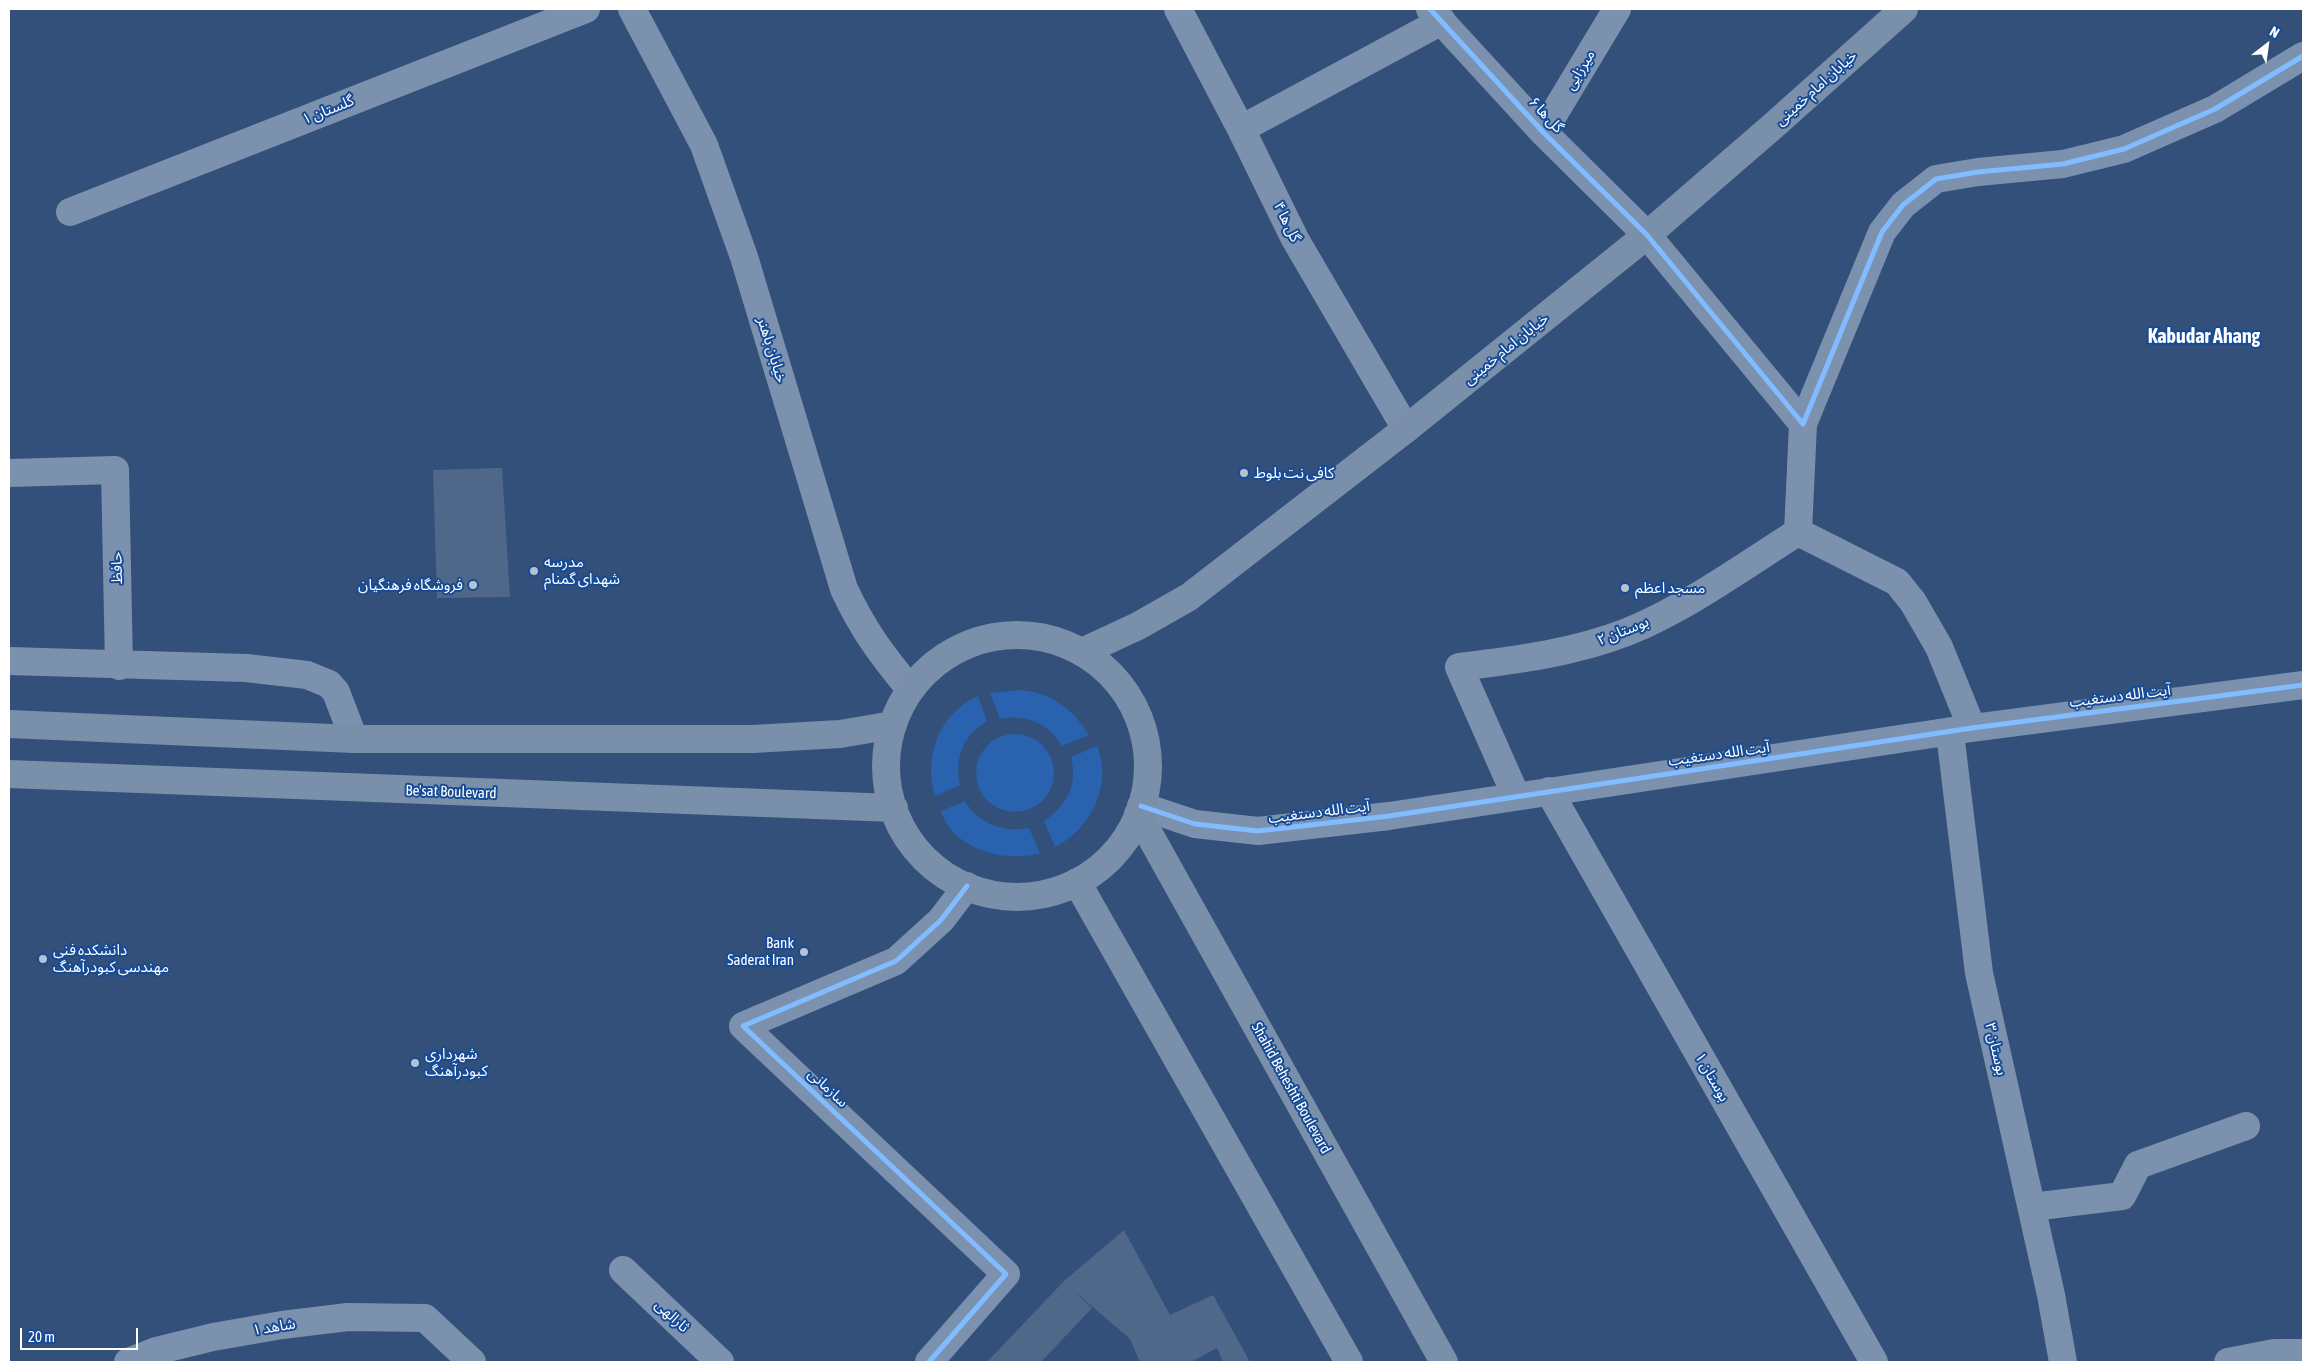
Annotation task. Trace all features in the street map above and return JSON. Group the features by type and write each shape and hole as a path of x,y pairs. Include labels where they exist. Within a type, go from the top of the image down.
{"main road":[{"name":"خیابان امام خمینی","path":"1082,652 1138,626 1189,597 1406,429 1647,235 1904,9"},
{"path":"1005,635 1044,638 1082,652 1111,675 1133,705 1140,722 1147,750 1148,778 1140,810 1124,842 1103,865 1076,882 1052,892 1018,896 984,892 968,886 939,870 915,847 905,833 889,792 886,758 893,725 910,689 934,664 966,645 985,639 1005,635"},
{"path":"9,724 354,738 753,739 840,734 893,725"},
{"name":"Be'sat Boulevard","path":"9,774 894,808"},
{"name":"Shahid Beheshti Boulevard","path":"1140,810 1444,1362"},
{"path":"1076,882 1349,1362"}],"street":[{"name":"گلستان ۱","path":"70,212 586,9"},
{"name":"خیابان باهنر","path":"632,9 704,145 744,256 844,589 859,622 879,652 910,689"},
{"name":"گل ها ۴","path":"1178,9 1241,129 1294,239 1406,429"},
{"name":"میرزایی","path":"1543,132 1617,9"},
{"path":"1241,129 1436,15"},
{"name":"گل ها ۶","path":"1436,15 1543,132 1647,235 1803,424"},
{"path":"1798,532 1803,424 1882,232 1903,206 1936,179 1978,172 2062,164 2124,149 2215,109 2303,56"},
{"name":"حافظ","path":"9,473 115,470 120,666"},
{"name":"بوستان ۳","path":"1798,532 1897,582 1913,602 1939,647 1961,731 1979,973 2032,1207 2063,1362"},
{"name":"بوستان ۲","path":"1516,796 1459,667 1526,659 1579,648 1628,631 1688,601 1798,532"},
{"path":"9,661 120,666 246,668 275,670 315,678 329,684 336,692 354,738"},
{"name":"آیت الله دستغیب","path":"1140,810 1195,824 1258,832 1389,816 1961,731 2303,685"},
{"name":"بوستان ۱","path":"1549,791 1874,1362"},
{"name":"سازمانی","path":"929,1362 1006,1274 743,1026 896,961 941,920 968,886"},
{"path":"2032,1207 2122,1196 2138,1165 2246,1126"},
{"name":"ثارالهی","path":"623,1270 720,1362"},
{"name":"شاهد ۱","path":"128,1362 156,1351 203,1339 282,1325 348,1317 425,1318 472,1362"},
{"path":"2228,1362 2274,1353 2303,1353"}],"shaded area":[{"path":"1021,690 1042,695 1061,704 1076,717 1089,735 1062,746 1051,732 1036,722 1019,718 1000,719 990,693"},
{"path":"978,696 987,721 972,733 962,749 958,766 960,785 935,796 931,766 937,738 953,714 964,704"},
{"path":"1015,734 1030,737 1043,745 1051,758 1054,773 1051,788 1043,801 1030,809 1015,812 1000,809 987,801 979,788 976,773 979,758 987,745 1000,737"},
{"path":"1097,746 1102,775 1100,790 1095,804 1088,818 1079,829 1055,847 1044,821 1059,808 1069,794 1073,776 1071,757"},
{"path":"965,801 977,816 992,825 1010,829 1029,828 1040,853 1026,856 1011,856 996,854 968,844 947,824 941,811"}],"building":[{"path":"502,468 510,597 437,598 433,470"},
{"path":"1124,1230 1170,1315 1213,1295 1250,1362 1223,1362 1217,1348 1191,1362 1140,1362 1130,1339 1072,1289 1092,1308 1041,1362 987,1362 1064,1281"}],"cycle path":[{"path":"1430,9 1543,132 1647,235 1803,424 1882,232 1903,205 1936,179 1978,172 2063,164 2124,149 2215,109 2303,56"},
{"path":"1141,806 1195,824 1258,831 1389,816 1972,728 2303,685"},
{"path":"929,1362 1006,1274 743,1026 896,961 941,920 967,886"}],"place":[{"name":"کافی نت بلوط","path":"1244,473"},
{"name":"مدرسه شهدای گمنام","path":"534,571"},
{"name":"فروشگاه فرهنگیان","path":"473,585"},
{"name":"مسجد اعظم","path":"1625,588"},
{"name":"Bank Saderat Iran","path":"804,952"},
{"name":"دانشکده فنی مهندسی کبودرآهنگ","path":"43,959"},
{"name":"شهرداری کبودرآهنگ","path":"415,1063"}],"district":[{"name":"Kabudar Ahang","path":"2204,337"}]}
